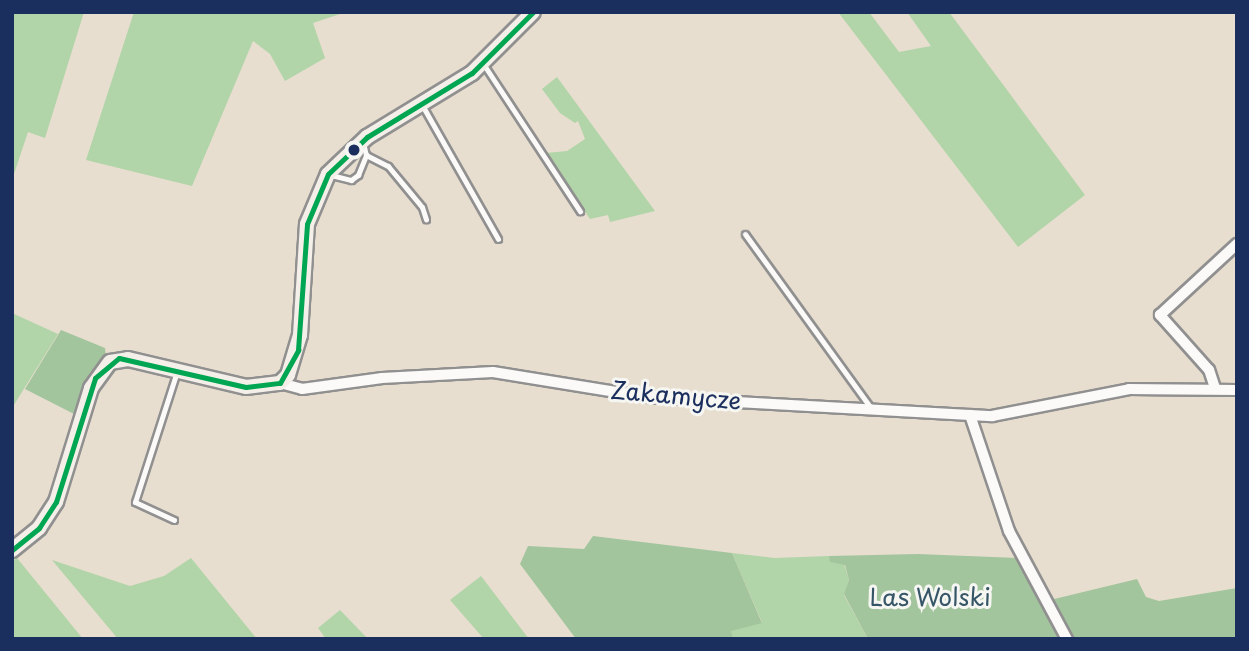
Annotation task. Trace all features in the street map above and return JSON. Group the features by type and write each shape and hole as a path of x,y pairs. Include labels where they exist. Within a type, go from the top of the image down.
{"street":[{"path":"280,383 298,349 307,225 328,174 483,64 533,12"},
{"path":"1215,388 1209,370 1160,314 1237,244"},
{"name":"Zakamycze","path":"12,550 39,528 56,502 95,378 119,358 246,387 280,383 302,389 382,378 493,372 647,397 971,415 1033,410 1129,389 1237,390"},
{"path":"971,415 1014,542 1067,639"}],"lane":[{"path":"483,64 580,211"},
{"path":"422,105 498,239"},
{"path":"328,174 351,180 361,171 364,148"},
{"path":"364,148 387,166 422,207 426,219"},
{"path":"745,234 873,410"},
{"path":"174,520 135,502 176,373"}],"green space":[{"path":"12,12 84,12 45,138 28,132 12,180"},
{"path":"134,12 346,12 313,23 325,58 285,81 270,54 253,41 192,186 86,160"},
{"path":"838,12 869,12 899,52 931,46 907,12 949,12 1085,195 1018,247"},
{"path":"557,77 655,211 610,222 608,215 590,219 546,153 567,151 585,139 578,121 575,123 560,113 542,89"},
{"path":"12,313 58,334 12,408"},
{"path":"61,330 105,348 106,357 84,382 74,414 25,389"},
{"path":"593,536 732,553 762,623 731,631 733,639 576,639 520,564 528,546 584,549"},
{"path":"732,553 775,558 829,556 831,562 844,564 849,580 844,595 868,639 733,639 730,631 762,622"},
{"name":"Las Wolski","path":"918,554 1019,558 1050,600 1137,579 1146,597 1159,601 1237,588 1237,639 868,639 844,594 849,580 845,565 830,562 829,556"},
{"path":"17,558 83,639 12,639 12,561"},
{"path":"191,558 257,639 118,639 52,560 130,586 164,576"},
{"path":"481,576 529,639 484,639 450,600"},
{"path":"340,610 368,639 326,639 318,628"}],"transit line":[{"path":"280,383 298,350 307,224 328,174 367,137 472,73 533,12"},
{"path":"119,358 246,387 280,383"},
{"path":"12,550 39,528 56,502 95,378 119,358"}]}
